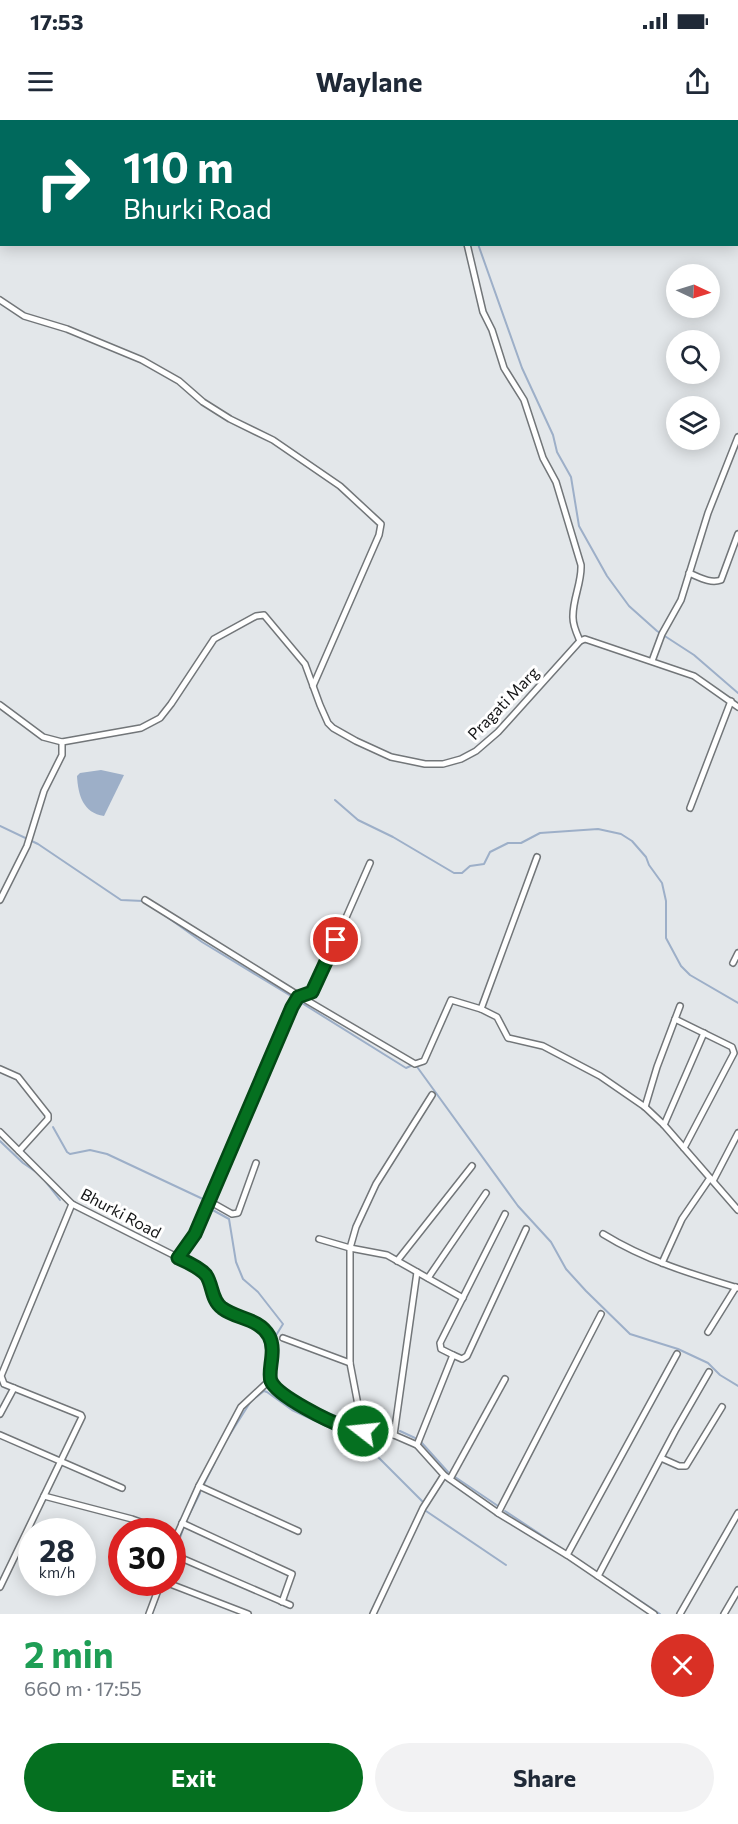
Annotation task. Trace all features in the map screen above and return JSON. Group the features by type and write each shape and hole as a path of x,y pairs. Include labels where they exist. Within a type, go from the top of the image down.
{"street":[{"path":"467,246 483,312 492,330 504,368 524,400 543,458 556,482 581,565 582,578 573,618 580,641 587,639 694,676 738,707"},
{"path":"0,300 24,316 68,329 142,360 179,381 203,402 230,419 273,440 340,486 381,524 379,535 313,686"},
{"path":"652,661 662,634 681,600 708,513 738,437"},
{"path":"689,573 709,581 721,580 738,534"},
{"name":"Pragati Marg","path":"62,742 131,731 152,723 171,704 214,639 256,616 264,615 305,664 328,723 333,728 392,757 413,763 443,764 461,759 476,751 498,732 580,641"},
{"path":"690,808 731,701"},
{"path":"0,705 44,737 62,742 62,755 44,791 27,846 0,900"},
{"path":"481,1009 537,857"},
{"path":"178,1258 195,1234 292,1007 298,997 301,998 312,992 370,864"},
{"path":"145,900 301,998 415,1064 424,1061 451,1000 481,1009 497,1017 508,1038 543,1046 600,1076 645,1107 738,1210"},
{"path":"733,963 738,953"},
{"path":"645,1107 680,1006"},
{"path":"675,1019 732,1047 734,1053 684,1148"},
{"path":"663,1125 704,1034"},
{"path":"0,1069 18,1077 48,1115 48,1119 20,1150"},
{"path":"363,1431 350,1363 350,1248 356,1227 376,1185 432,1095"},
{"name":"Bhurki Road","path":"0,1132 72,1204 191,1264 206,1276 214,1299 221,1308 264,1329 272,1346 273,1363 270,1380"},
{"path":"662,1263 682,1219 712,1179 738,1133"},
{"path":"209,1201 232,1214 238,1213 256,1163"},
{"path":"398,1261 472,1166"},
{"path":"428,1278 486,1193"},
{"path":"0,1587 81,1419 81,1415 3,1383 1,1376 72,1204"},
{"path":"505,1214 440,1346 441,1349 462,1359 467,1356 526,1230"},
{"path":"603,1234 662,1263 737,1287 708,1332"},
{"path":"319,1239 387,1255 463,1298"},
{"path":"394,1435 417,1272"},
{"path":"498,1513 601,1314"},
{"path":"283,1338 350,1363"},
{"path":"567,1555 676,1354"},
{"path":"417,1445 453,1355"},
{"path":"598,1576 709,1372"},
{"path":"374,1614 423,1508 447,1477 505,1379"},
{"path":"184,1518 241,1407 270,1380 284,1394 306,1409 347,1428 394,1435 417,1445 447,1477 498,1513 567,1555 654,1614"},
{"path":"0,1414 14,1388"},
{"path":"661,1458 679,1466 686,1466 722,1407"},
{"path":"0,1435 122,1488"},
{"path":"199,1486 298,1531"},
{"path":"44,1496 128,1518"},
{"path":"680,1614 738,1513"},
{"path":"186,1525 292,1574 282,1602"},
{"path":"186,1560 290,1605"},
{"path":"724,1614 738,1590"},
{"path":"186,1591 248,1614"},
{"path":"149,1614 157,1596"}],"water":[{"path":"101,770 124,775 104,816 86,807 80,796 77,776 80,773"}],"waterway":[{"path":"479,246 522,368 553,435 557,452 571,477 579,526 607,576 629,606 657,631 694,655 738,693"},
{"path":"335,800 358,820 393,837 454,873 462,873 470,866 484,864 490,852 508,843 521,843 540,833 598,829 621,834 632,841 646,857 662,883 666,901 666,938 681,966 690,975 738,1003"},
{"path":"0,826 38,844 121,900 143,901"},
{"path":"163,914 202,942 291,996"},
{"path":"297,1000 406,1068 415,1064 518,1206 551,1242 566,1269 630,1334 678,1349 708,1363 720,1375 738,1386"},
{"path":"53,1127 70,1154 90,1150 107,1154 205,1200"},
{"path":"0,1141 23,1163 39,1174"},
{"path":"45,1181 60,1200"},
{"path":"209,1208 229,1219 236,1262 243,1279 258,1292 283,1324 275,1337 275,1378 277,1384 290,1396"},
{"path":"227,1439 251,1401 264,1391 292,1410 365,1444 423,1502"},
{"path":"297,1400 350,1422 391,1427"},
{"path":"400,1431 415,1438"},
{"path":"421,1442 448,1472"},
{"path":"204,1484 215,1462"},
{"path":"455,1477 498,1506"},
{"path":"187,1519 200,1493"},
{"path":"426,1511 506,1565"},
{"path":"505,1511 564,1550"},
{"path":"587,1566 597,1572"},
{"path":"621,1588 660,1614"},
{"path":"152,1614 159,1596"}],"route":[{"path":"336,940 312,992 301,998 298,997 292,1007 195,1234 178,1258 191,1264 206,1276 214,1299 221,1308 264,1329 272,1346 273,1363 270,1380 273,1384 306,1409 347,1428 363,1431"}]}
